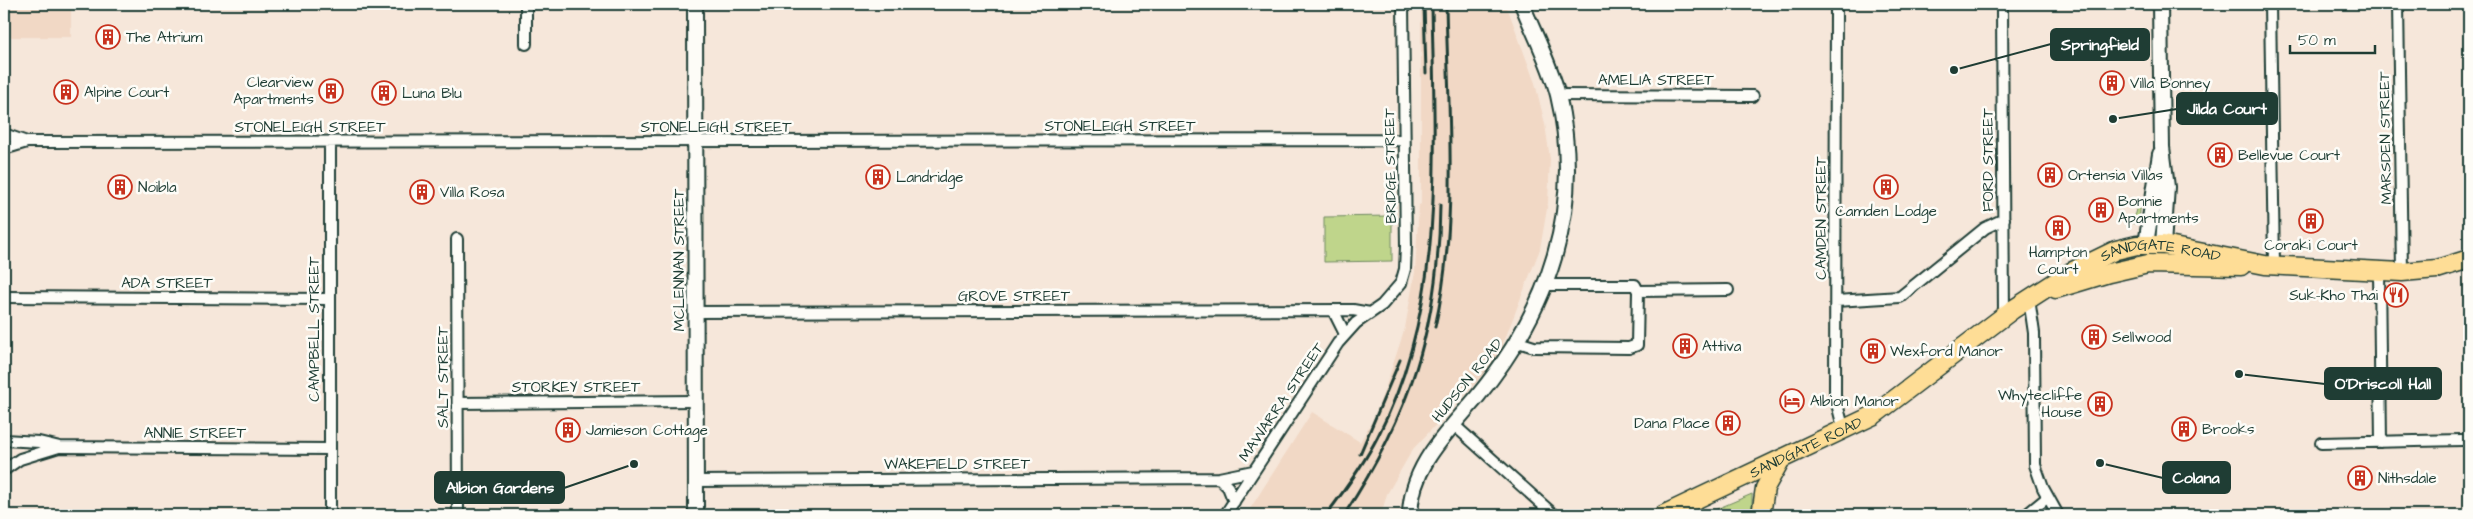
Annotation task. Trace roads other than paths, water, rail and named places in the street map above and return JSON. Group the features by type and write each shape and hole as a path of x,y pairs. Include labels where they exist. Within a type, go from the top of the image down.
{"highway":[{"name":"SANDGATE ROAD","path":"1663,515 1874,416 2004,316 2104,254 2126,247 2155,244 2270,265"},
{"path":"2155,244 2155,264"},
{"name":"SANDGATE ROAD","path":"2032,297 2109,273 2155,264 2217,267 2270,265 2402,272 2437,269 2469,259"},
{"path":"1761,515 1765,488 1780,461"}],"street":[{"path":"526,4 526,44"},
{"name":"MCLENNAN STREET","path":"695,4 696,515"},
{"name":"BRIDGE STREET","path":"1370,313 1392,294 1401,283 1404,269 1403,4"},
{"name":"HUDSON ROAD","path":"1410,515 1413,488 1420,469 1453,424 1498,371 1518,342 1545,285 1564,219 1567,190 1567,160 1558,95 1522,4"},
{"name":"CAMDEN STREET","path":"1836,4 1835,396 1844,430"},
{"name":"FORD STREET","path":"2000,4 2002,9 2004,316"},
{"path":"2155,244 2162,147 2160,4"},
{"path":"2270,4 2270,265"},
{"name":"MARSDEN STREET","path":"2398,4 2402,272"},
{"name":"AMELIA STREET","path":"1558,95 1754,96"},
{"name":"STONELEIGH STREET","path":"4,134 27,142"},
{"name":"STONELEIGH STREET","path":"4,149 27,142 1404,140"},
{"name":"CAMPBELL STREET","path":"330,142 330,515"},
{"path":"1836,301 1900,297 1983,229 2004,219"},
{"name":"SALT STREET","path":"457,239 458,515"},
{"path":"2379,271 2382,442"},
{"path":"1518,342 1534,347 1634,347 1638,341 1637,287 1632,284 1545,285"},
{"path":"1638,291 1728,290"},
{"name":"ADA STREET","path":"4,297 329,299"},
{"path":"2032,297 2035,465 2048,497 2058,515"},
{"path":"1333,310 1345,334"},
{"name":"GROVE STREET","path":"695,312 1353,310 1370,313"},
{"name":"MAWARRA STREET","path":"1226,515 1253,471 1345,334 1370,313"},
{"name":"STORKEY STREET","path":"458,403 695,401"},
{"path":"1453,424 1554,515"},
{"name":"ANNIE STREET","path":"4,440 39,442 60,447 330,449"},
{"path":"2321,443 2462,440"},
{"name":"ANNIE STREET","path":"4,470 20,459 60,447"},
{"name":"WAKEFIELD STREET","path":"696,481 1219,478 1253,471"},
{"path":"1219,478 1228,487 1234,502"},
{"path":"2026,515 2048,497"}],"railway":[{"path":"1424,4 1426,73"},
{"path":"1326,515 1360,467 1378,436 1400,385 1416,333 1426,279 1432,224 1434,169 1432,4"},
{"path":"1435,327 1442,288 1450,207 1450,125 1446,4"},
{"path":"1344,515 1387,441 1403,405 1416,368 1427,330 1434,290 1440,205"},
{"path":"1360,454 1400,360"}],"place":[{"name":"The Atrium","path":"108,37"},
{"name":"Springfield","path":"1954,70"},
{"name":"Villa Bonney","path":"2112,83"},
{"name":"Clearview Apartments","path":"331,91"},
{"name":"Alpine Court","path":"66,92"},
{"name":"Luna Blu","path":"384,93"},
{"name":"Jilda Court","path":"2113,119"},
{"name":"Bellevue Court","path":"2220,155"},
{"name":"Ortensia Villas","path":"2050,175"},
{"name":"Landridge","path":"878,177"},
{"name":"Noibla","path":"120,187"},
{"name":"Camden Lodge","path":"1886,187"},
{"name":"Villa Rosa","path":"422,192"},
{"name":"Bonnie Apartments","path":"2101,210"},
{"name":"Coraki Court","path":"2311,221"},
{"name":"Hampton Court","path":"2058,228"},
{"name":"Suk-Kho Thai","path":"2396,295"},
{"name":"Sellwood","path":"2094,337"},
{"name":"Attiva","path":"1685,346"},
{"name":"Wexford Manor","path":"1873,351"},
{"name":"O'Driscoll Hall","path":"2239,374"},
{"name":"Albion Manor","path":"1792,401"},
{"name":"Whytecliffe House","path":"2100,404"},
{"name":"Dana Place","path":"1728,423"},
{"name":"Brooks","path":"2184,429"},
{"name":"Jamieson Cottage","path":"568,430"},
{"name":"Colana","path":"2100,463"},
{"name":"Albion Gardens","path":"634,464"},
{"name":"Nithsdale","path":"2360,478"}]}
